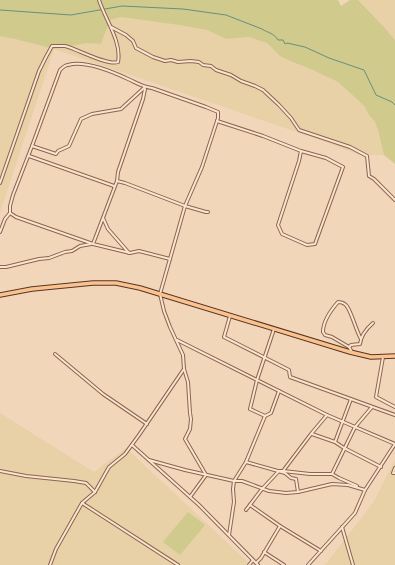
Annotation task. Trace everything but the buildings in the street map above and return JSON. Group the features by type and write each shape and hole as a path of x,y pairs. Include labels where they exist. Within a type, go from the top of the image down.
{"main road":[{"path":"0,295 32,289 111,282 160,294 353,353 368,356 395,356"}],"street":[{"path":"0,183 39,72 52,46 65,46 96,58 116,63 118,62 120,53 111,27 101,8 99,0"},
{"path":"111,27 126,35 133,41 136,48 153,57 166,61 199,62 203,65 211,66 216,70 231,75 240,81 262,89 285,110 299,130 350,147 366,156 369,176 395,200"},
{"path":"0,232 2,225 10,213 10,206 13,196 60,70 68,65 79,64 112,72 145,88 152,88 218,112 218,118 202,167 185,206 160,294 164,311 183,355 184,369 188,382 191,419 190,429 186,439 206,475"},
{"path":"32,146 56,154 58,151 69,146 81,119 92,114 121,109 145,88"},
{"path":"92,244 117,181 118,172 143,99 145,88"},
{"path":"217,121 264,136 301,151 326,158 343,166 315,244 307,245 282,234 278,225 301,151"},
{"path":"29,156 115,186"},
{"path":"117,181 185,206 208,212"},
{"path":"10,213 16,217 92,244 130,254 139,251 170,259"},
{"path":"103,217 108,229 130,254"},
{"path":"0,267 49,258 72,251 80,246 92,244"},
{"path":"353,353 349,347 332,337 325,335 323,332 330,312 338,302 346,305 349,309 361,339"},
{"path":"230,316 224,337 289,370 290,377 395,415"},
{"path":"349,347 360,344 364,333 373,323"},
{"path":"265,416 250,409 257,380 274,329"},
{"path":"176,340 327,415 395,444 366,490 355,513 308,565"},
{"path":"55,354 103,394 147,424"},
{"path":"383,357 376,397 395,407"},
{"path":"50,565 56,549 82,503 95,492 109,467 125,454 132,445 184,369"},
{"path":"228,535 234,502 234,482 246,462 265,416 271,413 279,391"},
{"path":"335,442 351,399"},
{"path":"332,474 355,427 372,407"},
{"path":"284,471 327,415"},
{"path":"311,434 335,442 380,467"},
{"path":"132,445 190,497 257,564 280,526"},
{"path":"149,460 234,482 242,481 269,491 286,493 298,492 332,484 348,485 366,490"},
{"path":"246,462 280,471 291,478 296,479 298,492"},
{"path":"395,468 393,473 395,473"},
{"path":"246,510 262,489 280,471 310,474 332,474 366,490"},
{"path":"0,472 86,483 95,492"},
{"path":"190,497 206,475"},
{"path":"82,503 178,565"},
{"path":"250,505 280,526 321,551"},
{"path":"342,527 353,565"},
{"path":"264,552 284,565"},
{"path":"249,565 253,560"}],"shaded area":[{"path":"0,0 338,0 341,6 350,0 358,0 395,40 395,164 384,155 375,122 365,107 358,100 338,82 280,56 267,43 249,37 226,39 207,30 121,17 110,20 101,44 87,43 54,49 0,36"},
{"path":"358,0 395,0 395,40 384,27"},
{"path":"121,17 207,30 226,39 249,37 267,43 273,49 338,82 365,107 375,122 384,155 359,155 326,142 54,49 87,43 101,44 110,20"},
{"path":"0,36 54,49 0,213"},
{"path":"0,413 94,472 126,448 251,565 0,565"},
{"path":"395,460 395,565 325,565 373,503"},
{"path":"188,512 205,525 180,555 163,542"}],"waterway":[{"path":"0,10 71,15 122,6 183,9 226,15 273,34 278,40 283,40 285,44 287,43 305,47 329,58 364,70 376,95 392,102 395,105"}]}
